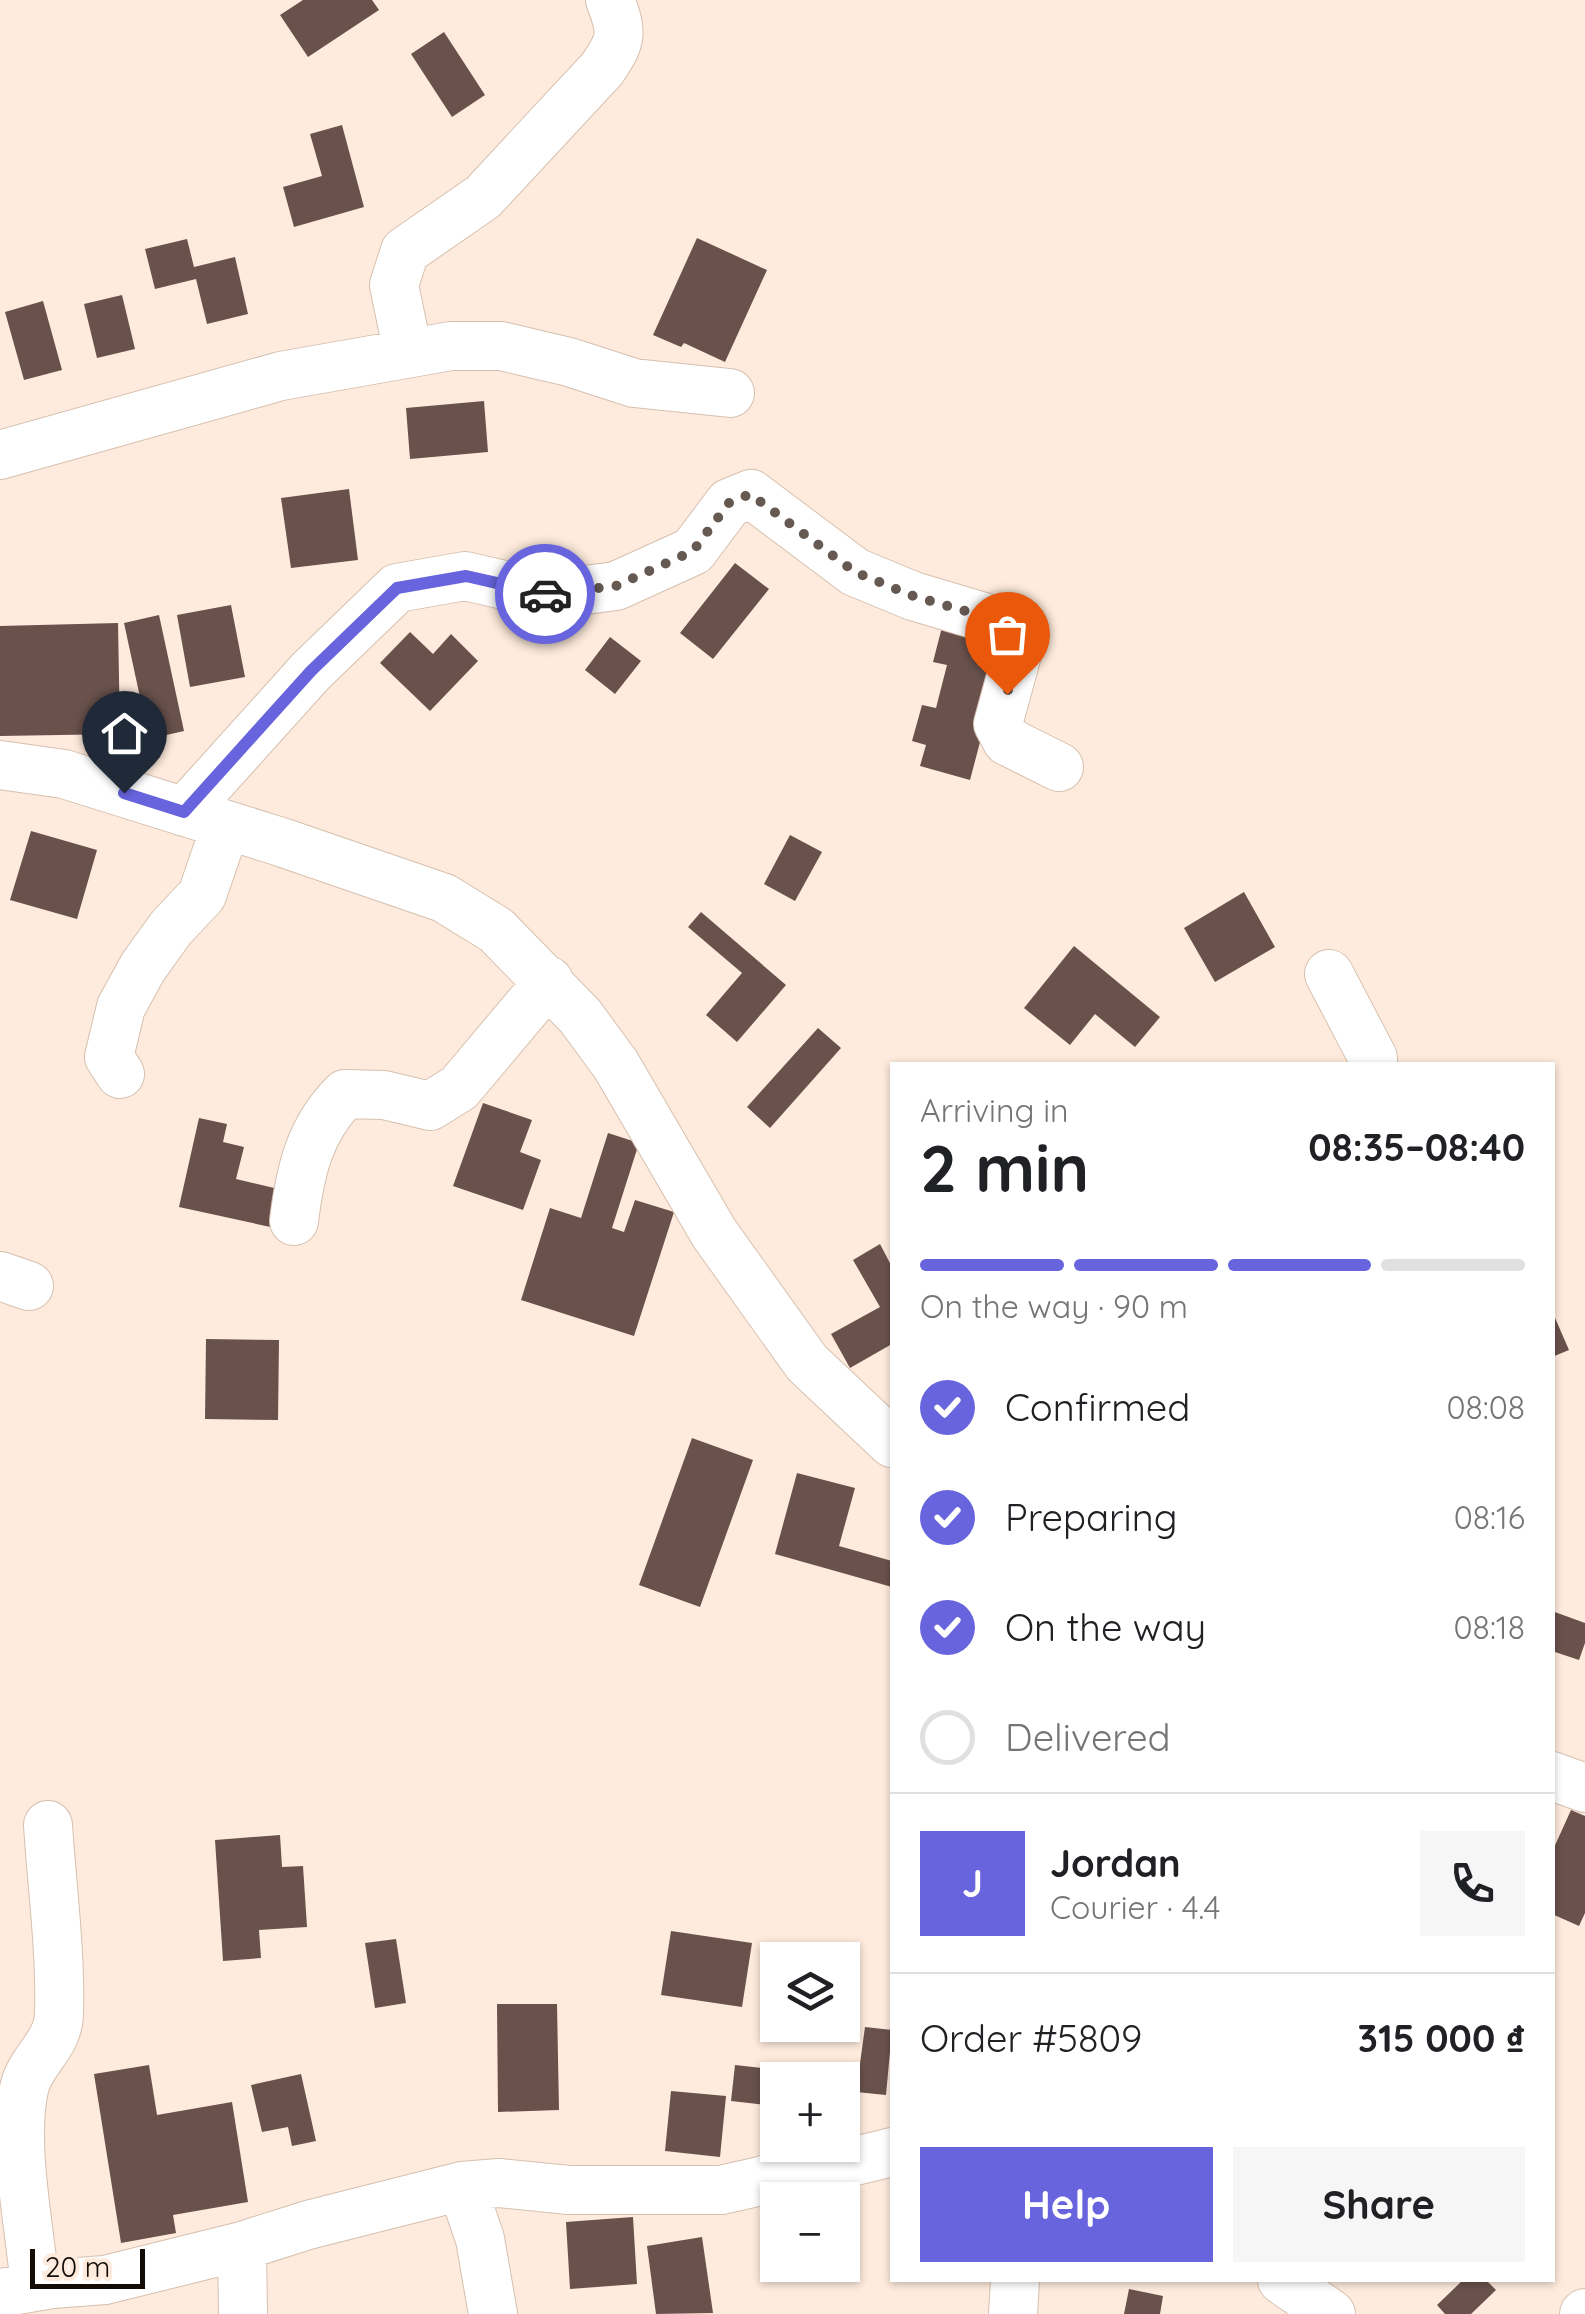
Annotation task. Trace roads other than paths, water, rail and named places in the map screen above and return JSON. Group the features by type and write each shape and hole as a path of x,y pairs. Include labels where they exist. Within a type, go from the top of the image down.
{"street":[{"path":"408,353 394,286 405,251 483,197 602,69 618,46 618,20 610,0"},
{"path":"0,455 281,376 450,346 501,346 634,383 730,393"},
{"path":"120,1074 109,1057 121,1007 161,941 202,895 205,819 311,671 397,588 466,576 547,595 616,586 693,551 729,503 750,494 855,572 913,596 1024,628 998,724 1007,741 1060,766"},
{"path":"0,766 64,774 444,898 496,930 549,982 616,1065 714,1234 807,1363 885,1423"},
{"path":"1329,974 1373,1062"},
{"path":"294,1222 300,1171 326,1113 345,1094 384,1094 430,1106 459,1088 549,982"},
{"path":"1555,1777 1585,1788"},
{"path":"48,1824 60,2020 45,2052 27,2072 20,2104 18,2290 105,2280 462,2186 499,2183 569,2190 721,2190 795,2169 890,2152"},
{"path":"462,2186 480,2240 493,2314"},
{"path":"242,2246 243,2314"},
{"path":"1013,2314 1015,2282"},
{"path":"1285,2282 1331,2314"}]}
